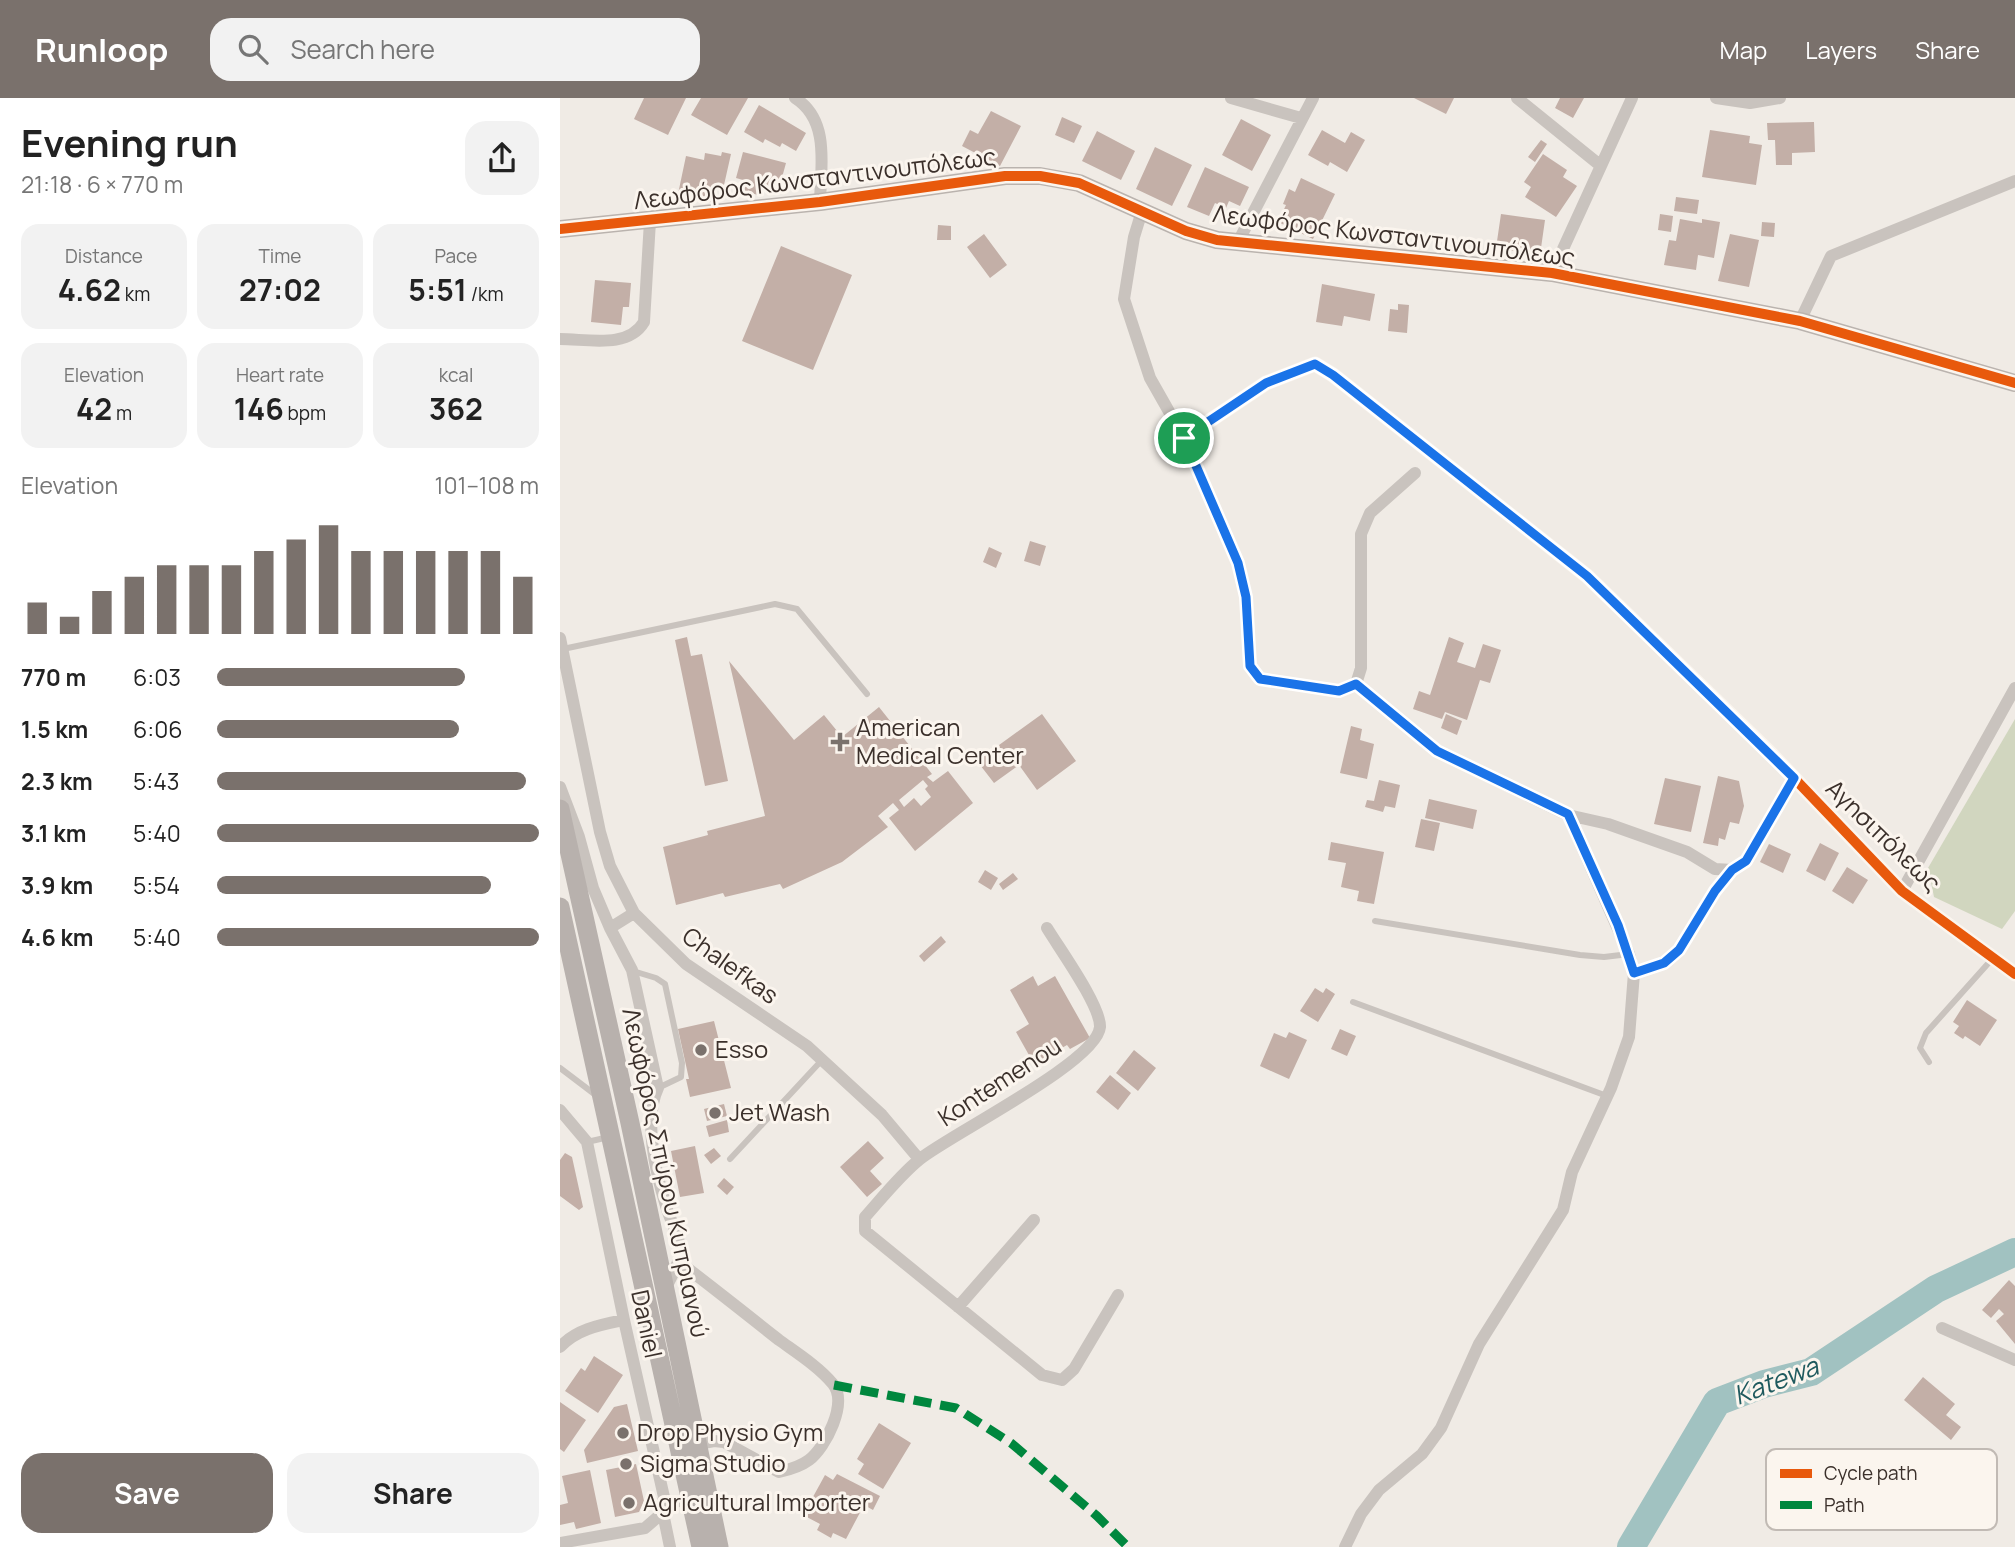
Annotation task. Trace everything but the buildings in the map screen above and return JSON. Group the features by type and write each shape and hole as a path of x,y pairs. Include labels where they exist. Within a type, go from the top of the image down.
{"main road":[{"name":"Λεωφόρος Σπύρου Κυπριανού","path":"560,809 666,1289 719,1547"},
{"name":"Λεωφόρος Σπύρου Κυπριανού","path":"560,907 567,970 610,1136 701,1547"}],"street":[{"path":"795,98 814,116 821,137 820,202"},
{"path":"1231,98 1301,118"},
{"path":"1238,242 1313,98"},
{"path":"1517,98 1601,166"},
{"path":"1552,273 1632,98"},
{"path":"1716,98 1750,103 1780,98"},
{"name":"Λεωφόρος Κωνσταντινουπόλεως","path":"560,229 820,202 1005,176 1040,176 1079,183 1186,231 1217,240 1552,273 1800,321 2015,383"},
{"path":"1800,321 1831,256 2015,181"},
{"path":"1142,211 1134,237 1124,299 1150,378 1184,438 1238,563 1246,597 1250,666 1260,679 1339,691 1356,684"},
{"path":"560,339 623,339 639,330 644,322 650,221"},
{"name":"Αγησιπόλεως","path":"1184,438 1266,383 1315,364 1333,375 1587,576 1794,778 1902,891 2015,974"},
{"path":"1356,684 1361,668 1361,534 1370,513 1415,473"},
{"name":"Chalefkas","path":"561,644 600,832 610,866 634,913 686,964 807,1046 882,1115 919,1159"},
{"path":"1356,684 1437,751 1568,814 1608,824 1688,852 1715,869 1732,870"},
{"path":"1902,891 2014,693"},
{"path":"1634,973 1664,963 1679,950 1715,891 1732,870 1746,861 1794,778"},
{"path":"560,787 579,837 593,888 632,970 658,1088 650,1121 666,1206 680,1248 678,1261 666,1289"},
{"path":"1345,1547 1361,1514 1379,1490 1422,1454 1441,1428 1479,1344 1563,1210 1572,1172 1607,1096 1629,1037 1634,973 1629,954 1568,814"},
{"path":"610,928 634,913"},
{"name":"Kontemenou","path":"958,1307 865,1231 865,1217 919,1159 1069,1065 1086,1051 1096,1038 1100,1026 1092,1000 1047,928"},
{"path":"560,1110 587,1142"},
{"name":"Daniel","path":"587,1142 664,1497 662,1510 670,1547"},
{"path":"1034,1220 958,1307 1042,1375 1062,1380 1074,1369 1118,1295"},
{"path":"678,1261 804,1359 834,1385 838,1394 831,1429 821,1447 808,1461 785,1471 779,1472 724,1442 698,1444"},
{"path":"560,1347 576,1334 592,1327 624,1320"},
{"path":"1942,1328 2015,1360"},
{"path":"560,1543 645,1528 662,1510"}],"lane":[{"path":"561,644 775,604 787,605 797,609 867,694"},
{"path":"1376,921 1580,955 1604,957 1629,954"},
{"path":"1929,1062 1920,1048 1926,1033 1993,958"},
{"path":"632,970 665,984 671,1010 683,1073 679,1079 658,1088"},
{"path":"1353,1002 1607,1096"},
{"path":"730,1159 822,1060"},
{"path":"560,1068 601,1099"},
{"path":"587,1142 610,1136"},
{"path":"662,1510 692,1502"}],"green space":[{"path":"2015,719 2015,911 2002,929 1934,897 1928,868"}],"waterway":[{"name":"Katewa","path":"1631,1547 1717,1402 1764,1384 1811,1372 1936,1289 2015,1252"}],"marked path":[{"path":"834,1385 956,1408 1011,1443 1097,1516 1128,1547"}],"cycle path":[{"path":"560,229 820,202 1005,176 1040,176 1079,183 1186,231 1217,240 1552,273 1800,321 2015,383"},
{"path":"1184,438 1266,383 1315,364 1333,375 1587,576 1772,755 1902,891 2015,974"}],"place":[{"name":"American Medical Center","path":"840,742"},
{"name":"Esso","path":"701,1050"},
{"name":"Jet Wash","path":"715,1113"},
{"name":"Drop Physio Gym","path":"623,1433"},
{"name":"Sigma Studio","path":"626,1464"},
{"name":"Agricultural Importer","path":"629,1503"}],"route":[{"path":"1315,364 1333,375 1430,455 1587,576 1772,755 1794,778 1746,861 1732,870 1715,891 1679,950 1664,963 1634,973 1618,925 1568,814 1437,751 1356,684 1339,691 1260,679 1250,666 1246,597 1238,563 1184,438 1266,383 1315,364"}]}
